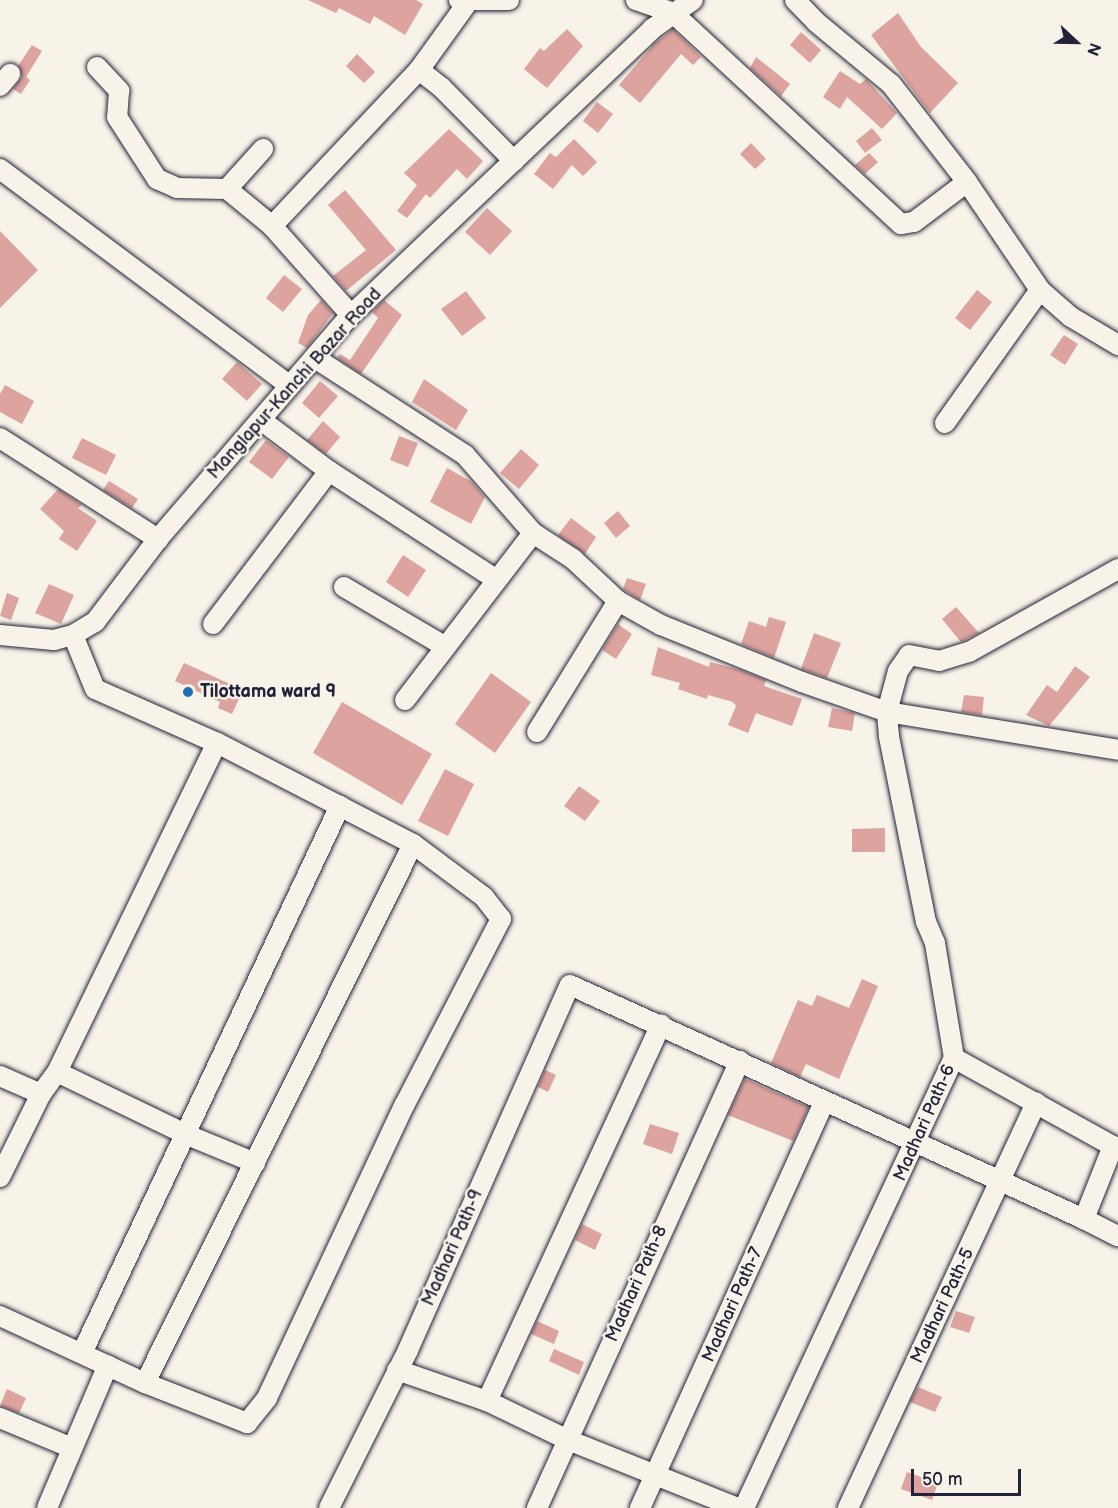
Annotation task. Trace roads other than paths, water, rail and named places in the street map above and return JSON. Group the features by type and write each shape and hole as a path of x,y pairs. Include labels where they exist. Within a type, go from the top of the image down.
{"street":[{"path":"272,226 419,70 464,1 509,0"},
{"path":"636,0 673,13 901,224 914,222 967,182"},
{"name":"Manglapur-Kanchi Bazar Road","path":"0,635 54,640 73,635 110,608 158,539 351,315 673,13 693,0"},
{"path":"795,0 816,22 891,84 967,182 1040,290 1071,317 1118,345"},
{"path":"97,67 119,91 117,117 157,179 177,188 227,189 272,226 351,315"},
{"path":"419,70 441,87 514,161"},
{"path":"227,189 263,149"},
{"path":"0,169 290,386"},
{"path":"945,423 1040,290"},
{"path":"315,358 465,455 533,533 573,559 618,601 662,625 802,682 887,712 1118,750"},
{"path":"261,420 329,471 497,580"},
{"path":"0,438 158,539"},
{"path":"213,624 329,471"},
{"path":"405,700 533,533"},
{"path":"887,712 898,671 909,655 939,661 969,652 1118,569"},
{"path":"344,587 446,647"},
{"path":"537,732 618,601"},
{"path":"0,1316 146,1383 247,1423 267,1398 404,1106 501,919 484,897 412,844 217,743 95,689 73,635"},
{"name":"Madhari Path-6","path":"744,1508 918,1141 954,1058 887,712"},
{"path":"0,1176 41,1094 57,1072 217,743"},
{"path":"82,1353 340,806"},
{"path":"146,1383 412,844"},
{"name":"Madhari Path-9","path":"329,1508 398,1370 570,985 661,1024"},
{"path":"487,1401 661,1024 824,1102 918,1141 1118,1236"},
{"path":"954,1058 1113,1146 1084,1219"},
{"name":"Madhari Path-8","path":"537,1508 625,1307 740,1061"},
{"path":"57,1072 185,1134 255,1162"},
{"path":"0,1076 41,1094"},
{"name":"Madhari Path-7","path":"640,1508 824,1102"},
{"name":"Madhari Path-5","path":"848,1508 1036,1103"},
{"path":"47,1508 108,1365"},
{"path":"398,1370 487,1401 568,1440 738,1508"},
{"path":"0,1418 72,1448"}],"place":[{"name":"Tilottama ward 9","path":"188,692"}]}
